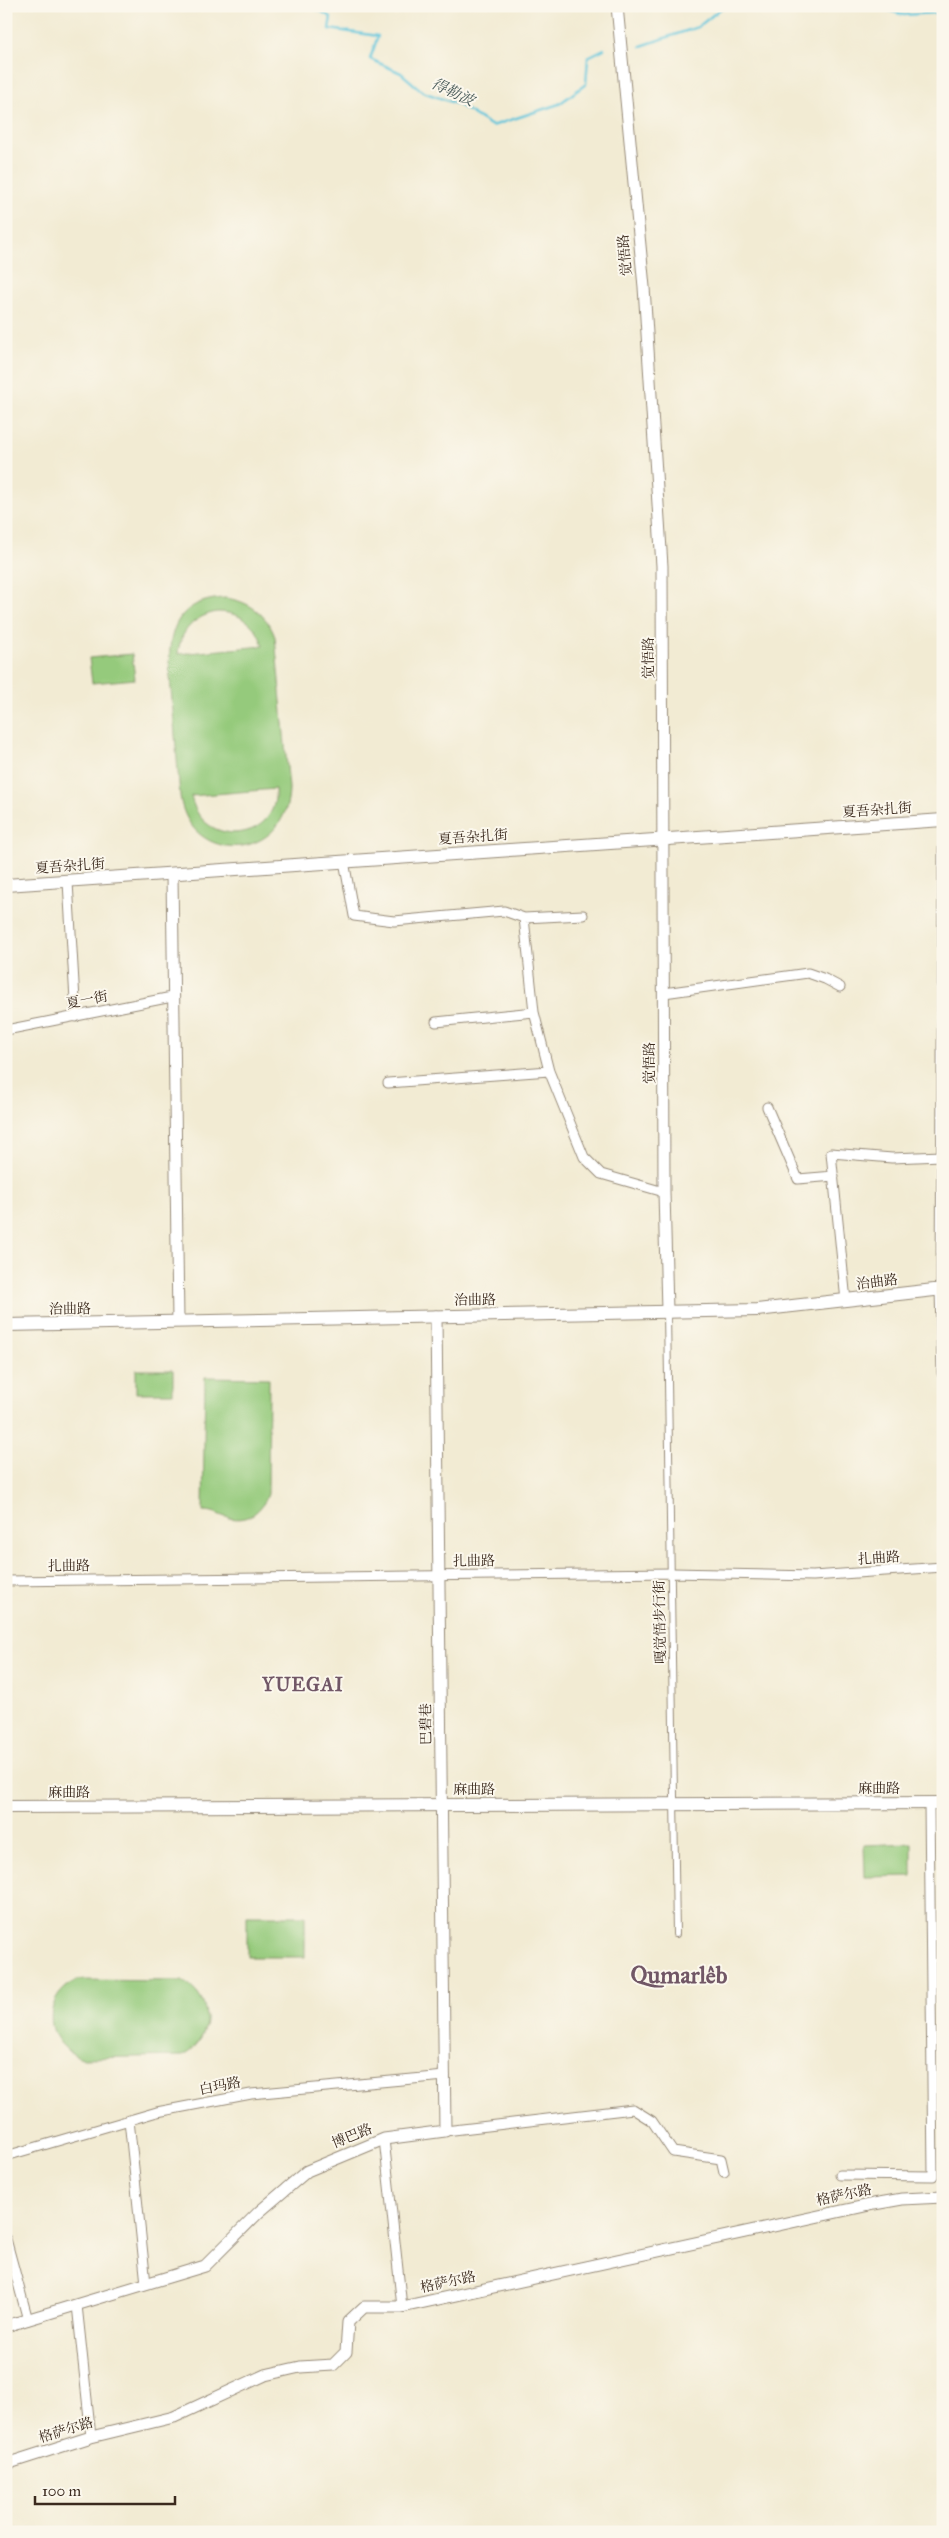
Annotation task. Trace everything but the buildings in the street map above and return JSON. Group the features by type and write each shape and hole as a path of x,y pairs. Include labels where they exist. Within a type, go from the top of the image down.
{"main road":[{"name":"夏吾杂扎街","path":"6,886 943,820"},
{"name":"治曲路","path":"6,1325 757,1310 942,1289"},
{"name":"麻曲路","path":"6,1807 943,1803"}],"street":[{"name":"觉悟路","path":"617,6 644,287 662,566 664,1192 667,1311"},
{"path":"943,848 943,1373"},
{"path":"344,861 354,916 394,921 504,911 524,918 583,915"},
{"path":"172,875 172,997 178,1321"},
{"path":"68,882 76,1017"},
{"path":"524,918 534,1012 549,1072 584,1156 601,1174 664,1192"},
{"path":"664,993 808,973 840,987"},
{"name":"夏一街","path":"6,1030 172,997"},
{"path":"436,1022 534,1012"},
{"path":"388,1083 549,1072"},
{"path":"767,1107 798,1179 834,1176"},
{"path":"846,1301 831,1154 892,1158 942,1156"},
{"name":"嘎觉悟步行街","path":"667,1311 676,1803 676,1934"},
{"name":"巴碧巷","path":"436,1316 445,2132"},
{"name":"扎曲路","path":"6,1581 672,1573 813,1576 943,1568"},
{"path":"840,2175 933,2176 929,1803"},
{"name":"白玛路","path":"6,2156 157,2112 250,2094 445,2076"},
{"name":"博巴路","path":"6,2326 205,2266 259,2212 307,2171 384,2139 633,2109 652,2121 673,2152 721,2159 724,2172"},
{"path":"128,2120 146,2284"},
{"path":"384,2139 402,2307"},
{"name":"格萨尔路","path":"6,2464 91,2437 174,2417 265,2374 333,2365 346,2352 348,2322 364,2307 402,2307 874,2204 902,2199 943,2197"},
{"path":"6,2239 28,2320"},
{"path":"77,2305 91,2437"}],"green space":[{"path":"225,598 242,602 262,615 275,637 289,788 285,812 273,830 257,842 238,846 219,844 201,835 188,819 180,796 170,674 172,638 177,622 187,610 203,602","holes":["217,612 233,614 246,621 257,631 263,646 178,654 182,638 190,626 201,617","275,789 273,806 266,820 254,829 239,833 224,832 209,825 198,814 191,796"]},
{"path":"132,654 135,679 92,683 89,658"},
{"path":"136,1370 173,1370 173,1393 136,1393"},
{"path":"205,1377 269,1378 268,1494 258,1510 248,1517 237,1519 203,1511"},
{"path":"912,1843 912,1876 865,1877 864,1845"},
{"path":"247,1916 305,1916 305,1957 247,1957"},
{"path":"77,1980 182,1981 193,1988 205,2007 205,2029 193,2048 183,2056 82,2058 69,2051 60,2042 54,2032 51,2020 52,2009 57,1998 65,1988"}],"waterway":[{"name":"得勒波","path":"311,6 331,17 329,29 378,36 370,59 401,73 423,92 457,104 492,126 559,104 586,84 588,57 604,49"},
{"name":"得勒波","path":"641,46 698,27 724,6"},
{"name":"得勒波","path":"874,6 904,15 933,13 943,15"}],"district":[{"name":"YUEGAI","path":"303,1684"},
{"name":"Qumarlêb","path":"679,1975"}]}
